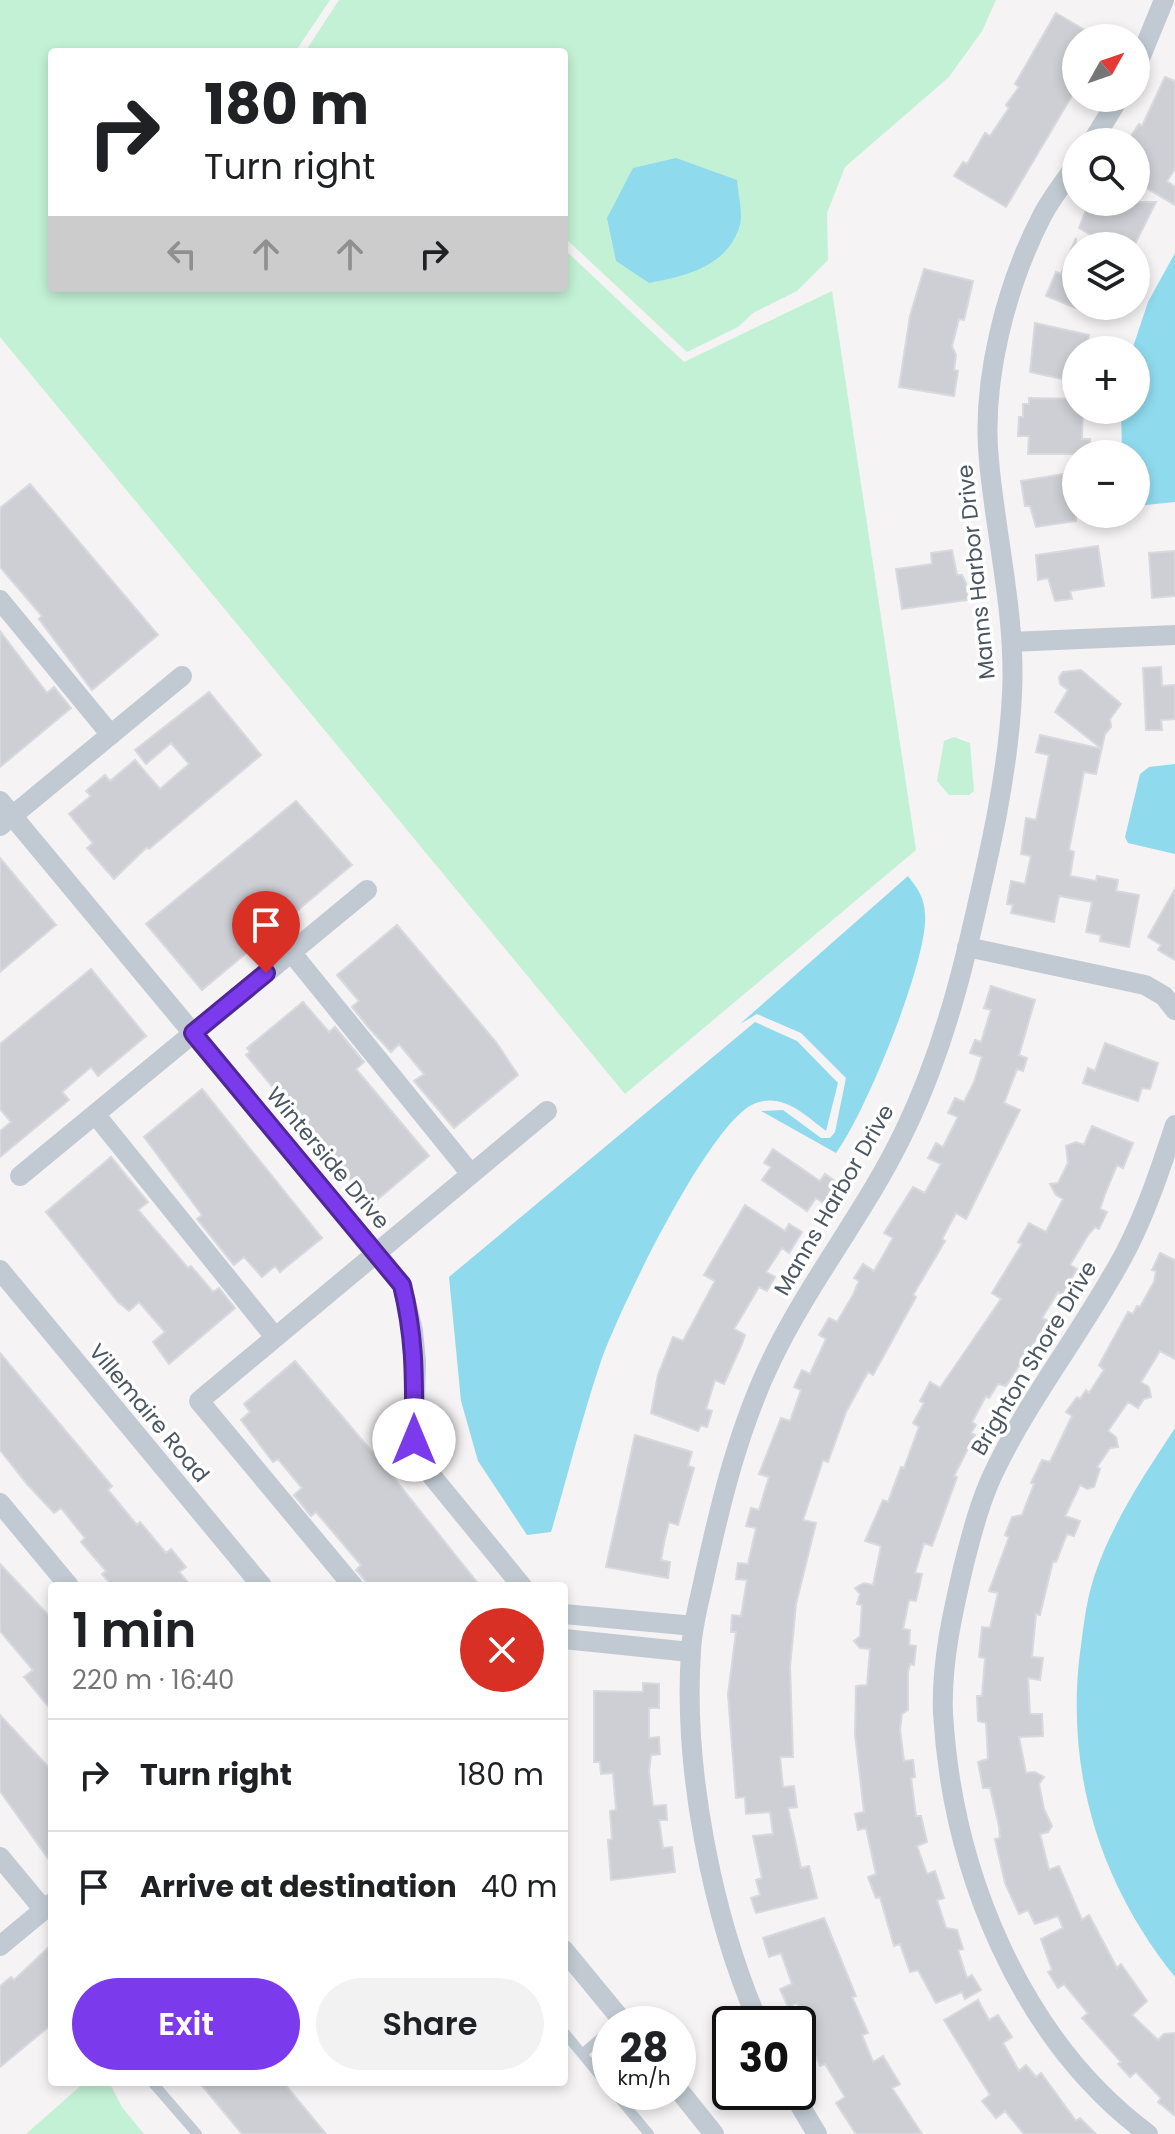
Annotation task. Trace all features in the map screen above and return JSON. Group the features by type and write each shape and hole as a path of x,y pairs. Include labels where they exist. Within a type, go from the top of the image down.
{"street":[{"path":"1150,34 1164,0"},
{"name":"Manns Harbor Drive","path":"753,2006 725,1927 705,1848 694,1758 690,1652 694,1626 719,1506 744,1427 772,1359 904,1133 940,1047 967,947 1005,763 1012,694 1012,642 988,454 992,376 1020,272 1044,213 1062,186"},
{"path":"0,600 111,735"},
{"path":"1012,642 1175,635"},
{"path":"4,815 111,735 182,676"},
{"name":"Winterside Drive","path":"4,815 193,1033 402,1285 413,1331 414,1440 431,1475 519,1582"},
{"path":"20,1176 367,890"},
{"path":"967,947 1145,985 1164,996 1175,1010"},
{"path":"291,952 471,1174"},
{"path":"350,1582 199,1401 547,1111"},
{"path":"95,1114 275,1337"},
{"name":"Brighton Shore Drive","path":"1148,2134 1093,2084 1054,2035 990,1927 956,1814 943,1711 951,1619 973,1528 992,1474 1021,1420 1127,1249 1175,1125"},
{"name":"Villemaire Road","path":"0,1270 259,1582"},
{"path":"0,1503 66,1582"},
{"path":"568,1614 694,1626"},
{"path":"568,1639 690,1652"},
{"path":"0,1857 48,1906 0,1946"},
{"path":"568,1955 605,2006"},
{"path":"695,2110 714,2134"},
{"path":"803,2110 817,2134"}],"lane":[{"path":"568,2037 592,2066"},
{"path":"582,2054 592,2046"},
{"path":"155,2086 197,2134"},
{"path":"629,2110 649,2134"}],"green space":[{"path":"0,0 330,0 298,48 48,48 48,292 568,292 568,253 684,362 832,291 916,850 625,1094 0,337"},
{"path":"339,0 996,0 982,31 949,77 845,167 827,213 828,260 797,291 753,313 738,327 687,352 568,241 568,48 308,48"},
{"path":"954,737 970,743 974,791 969,795 949,795 937,781 944,741"},
{"path":"80,2086 111,2086 122,2107 144,2134 26,2134"}],"water":[{"path":"676,158 737,180 740,225 734,239 716,260 678,277 649,283 616,261 607,218 633,168"},
{"path":"1175,253 1175,502 1150,505 1150,440 1122,440 1121,424 1150,424 1150,336 1137,336 1142,320 1150,320 1150,298"},
{"path":"1175,764 1175,854 1128,843 1125,837 1140,774 1149,767"},
{"path":"908,876 920,894 925,914 917,965 878,1073 836,1153 761,1111 783,1110 821,1138 830,1138 835,1132 846,1078 801,1033 757,1014 740,1024"},
{"path":"755,1022 797,1041 838,1083 826,1131 794,1108 776,1101 766,1101 756,1103 737,1116 715,1143 668,1219 611,1336 551,1532 527,1535 478,1461 461,1401 449,1277"},
{"path":"1175,1428 1175,1977 1128,1906 1109,1868 1095,1829 1079,1747 1077,1704 1079,1661 1088,1598 1101,1557 1140,1482"}],"building":[{"path":"1056,13 1074,24 1062,24 1062,112 1006,207 954,176 963,162 967,164 985,133 990,136 1009,108 1006,105 1019,87 1015,84"},
{"path":"1165,77 1175,81 1175,169 1167,181 1175,187 1175,205 1150,190 1150,128 1136,128 1139,124 1142,126"},
{"path":"1084,216 1149,216 1141,232 1086,232 1079,228"},
{"path":"924,269 973,281 964,320 959,319 952,346 956,355 954,370 958,371 954,396 899,387 910,316"},
{"path":"1056,272 1062,272 1062,302 1046,296"},
{"path":"1035,323 1089,335 1062,336 1062,379 1030,372"},
{"path":"1029,398 1062,399 1062,424 1083,424 1082,439 1090,440 1062,440 1062,454 1028,454 1029,436 1018,436 1023,404 1029,404"},
{"path":"1062,474 1062,523 1036,527 1030,506 1025,506 1021,481"},
{"path":"30,484 158,635 92,690 39,619 42,616 0,567 0,508"},
{"path":"1098,546 1104,586 1070,591 1072,599 1055,601 1048,578 1038,580 1036,555"},
{"path":"952,550 957,575 962,575 966,583 968,600 902,609 896,569 932,564 931,553"},
{"path":"1175,551 1175,596 1152,598 1149,553"},
{"path":"0,631 47,693 54,687 71,708 0,767"},
{"path":"1161,667 1162,686 1175,685 1175,719 1161,720 1162,730 1146,730 1143,668"},
{"path":"1081,670 1121,704 1110,719 1111,727 1105,734 1102,749 1055,712 1068,690 1060,684 1059,677 1063,672"},
{"path":"209,692 261,755 149,849 147,847 114,879 87,848 93,843 69,814 91,796 86,791 105,775 110,781 135,760 160,789 189,764 171,743 146,764 135,750"},
{"path":"1040,735 1102,749 1096,774 1084,772 1069,850 1074,852 1070,876 1096,881 1097,876 1118,880 1116,891 1139,895 1129,947 1100,941 1101,935 1086,932 1092,902 1059,896 1054,922 1011,913 1013,905 1007,904 1011,881 1025,884 1031,856 1021,854 1026,818 1036,820 1049,755 1036,752"},
{"path":"296,801 352,865 202,990 146,924"},
{"path":"0,858 56,925 0,972"},
{"path":"1175,889 1175,960 1158,950 1161,945 1148,937"},
{"path":"397,925 496,1042 518,1075 454,1128 414,1081 424,1074 399,1044 391,1052 369,1028 352,1007 359,1001 337,975"},
{"path":"91,969 146,1036 98,1076 91,1067 62,1092 69,1100 0,1157 0,1131 11,1122 0,1109 0,1044"},
{"path":"991,986 1035,1000 1019,1055 1027,1058 1023,1071 1017,1069 1004,1103 1020,1110 966,1219 956,1213 942,1239 945,1241 913,1295 916,1297 873,1375 868,1372 846,1412 828,1462 823,1460 803,1520 816,1523 796,1604 790,1667 793,1757 780,1757 783,1787 794,1786 797,1807 788,1808 801,1868 809,1866 817,1898 756,1913 751,1898 760,1895 756,1880 762,1878 753,1836 773,1834 770,1812 746,1814 745,1797 736,1798 728,1694 736,1632 731,1632 732,1615 741,1616 747,1580 736,1579 738,1563 748,1564 756,1528 746,1526 751,1508 759,1510 769,1477 759,1474 781,1418 790,1421 801,1390 794,1387 802,1370 810,1374 826,1339 819,1335 829,1318 837,1322 853,1295 859,1281 854,1278 863,1264 874,1271 893,1238 884,1233 913,1187 925,1193 941,1164 928,1158 936,1143 943,1147 958,1117 948,1113 955,1098 964,1102 974,1082 982,1057 970,1053 975,1040 981,1042 991,1010 984,1008"},
{"path":"303,1002 329,1032 335,1027 364,1062 356,1069 429,1156 371,1205 246,1055 250,1052 247,1048"},
{"path":"1105,1043 1158,1063 1150,1089 1142,1088 1138,1101 1083,1083 1088,1068 1095,1071"},
{"path":"202,1089 322,1238 280,1272 275,1266 262,1277 244,1257 234,1265 197,1219 202,1215 144,1137"},
{"path":"1092,1126 1133,1143 1123,1168 1117,1165 1105,1194 1100,1209 1107,1212 1099,1229 1095,1227 1088,1235 1070,1265 1077,1269 1062,1295 1058,1292 1042,1318 1048,1321 1006,1386 998,1384 989,1398 986,1396 972,1422 976,1425 971,1433 975,1435 954,1476 957,1477 932,1546 924,1543 915,1573 922,1574 916,1601 909,1600 903,1629 910,1630 909,1645 916,1646 914,1665 910,1664 908,1672 908,1710 902,1714 900,1730 904,1761 913,1760 915,1777 911,1778 916,1816 921,1816 927,1842 917,1846 927,1874 935,1871 944,1898 937,1900 946,1928 957,1930 963,1949 958,1950 967,1978 972,1975 981,1990 965,1999 962,1992 936,2003 918,1970 910,1972 900,1944 894,1946 880,1897 876,1898 868,1877 876,1874 866,1828 858,1830 855,1814 864,1812 855,1734 856,1686 867,1685 870,1649 860,1648 854,1641 860,1636 862,1605 857,1604 860,1594 855,1588 864,1583 873,1585 881,1546 865,1541 883,1500 888,1502 901,1467 904,1468 919,1427 913,1423 924,1403 920,1401 930,1382 940,1388 1001,1299 992,1293 1022,1244 1018,1242 1029,1223 1046,1232 1063,1199 1056,1195 1050,1184 1058,1183 1068,1163 1066,1146 1076,1142 1084,1145"},
{"path":"773,1149 820,1181 825,1174 839,1184 825,1204 816,1198 807,1211 762,1180 771,1167 764,1163"},
{"path":"111,1157 148,1202 138,1210 188,1268 191,1266 213,1292 219,1288 235,1308 169,1364 153,1342 165,1332 139,1302 129,1311 118,1302 46,1212"},
{"path":"745,1205 785,1231 789,1224 802,1232 789,1253 782,1248 766,1272 775,1277 767,1291 759,1287 734,1329 745,1335 742,1344 724,1384 715,1380 706,1409 712,1411 707,1427 701,1425 698,1431 651,1413 658,1375 673,1337 683,1341 715,1281 704,1275"},
{"path":"1160,1253 1175,1260 1175,1359 1160,1351 1141,1382 1149,1387 1151,1397 1144,1399 1138,1408 1128,1402 1108,1431 1116,1437 1118,1447 1110,1448 1097,1467 1100,1469 1094,1487 1087,1489 1080,1485 1065,1516 1080,1521 1074,1536 1067,1534 1056,1562 1053,1561 1040,1615 1036,1614 1032,1657 1043,1658 1040,1680 1028,1678 1030,1714 1042,1714 1043,1736 1019,1737 1026,1773 1035,1772 1044,1777 1039,1784 1044,1809 1052,1826 1048,1832 1040,1834 1049,1870 1059,1866 1082,1920 1089,1915 1117,1968 1121,1964 1147,2001 1132,2015 1158,2040 1164,2034 1175,2033 1175,2116 1158,2102 1161,2098 1136,2072 1130,2077 1118,2064 1121,2062 1082,2018 1088,2013 1064,1984 1058,1988 1048,1972 1052,1970 1041,1939 1063,1928 1058,1916 1035,1924 1028,1910 1019,1914 1005,1883 995,1839 1000,1838 999,1826 990,1788 983,1788 978,1762 988,1759 986,1723 978,1721 977,1696 982,1696 985,1658 979,1657 982,1627 990,1628 998,1593 989,1591 1009,1537 1005,1535 1012,1517 1022,1515 1034,1484 1031,1483 1042,1460 1050,1462 1072,1416 1066,1412 1077,1397 1080,1399 1086,1390 1089,1393 1104,1370 1099,1365 1128,1312 1133,1314 1137,1306 1140,1307 1154,1282 1156,1271 1152,1270"},
{"path":"0,1353 112,1486 108,1490 137,1525 140,1522 166,1553 171,1549 186,1567 179,1572 188,1582 109,1582 102,1574 106,1571 81,1542 85,1538 61,1508 54,1513 0,1450"},
{"path":"295,1361 477,1582 366,1582 356,1570 361,1565 316,1512 311,1516 294,1495 302,1488 278,1459 273,1462 241,1420 250,1412 244,1404"},
{"path":"635,1435 692,1452 688,1466 694,1468 678,1525 669,1522 664,1543 661,1560 670,1562 668,1578 606,1567"},
{"path":"0,1564 48,1615 48,1706 24,1677 33,1670 0,1631"},
{"path":"643,1683 659,1684 659,1708 649,1708 649,1738 659,1737 660,1754 651,1755 649,1771 653,1806 666,1805 667,1820 659,1820 663,1848 672,1847 675,1872 611,1880 608,1840 612,1839 610,1811 616,1810 613,1773 601,1774 600,1762 594,1762 594,1691 643,1692"},
{"path":"0,1715 48,1767 48,1858 0,1791"},
{"path":"824,1918 856,1996 852,1997 868,2033 862,2035 873,2062 883,2056 900,2084 892,2088 922,2134 856,2134 836,2103 845,2097 825,2064 820,2066 816,2057 816,2006 798,2006 797,2003 788,2006 780,1989 792,1984 781,1953 769,1957 763,1938"},
{"path":"48,1948 48,2027 0,2067 0,1986 11,1977 14,1980"},
{"path":"978,2000 989,2020 998,2015 1012,2037 1003,2043 1019,2071 1026,2065 1036,2077 1041,2073 1076,2121 1080,2118 1096,2134 1024,2134 1005,2111 996,2118 982,2101 990,2095 944,2020"},
{"path":"202,2086 286,2086 326,2134 242,2134"}],"route":[{"path":"266,973 193,1033 402,1285 413,1331 416,1362 414,1440"}]}
